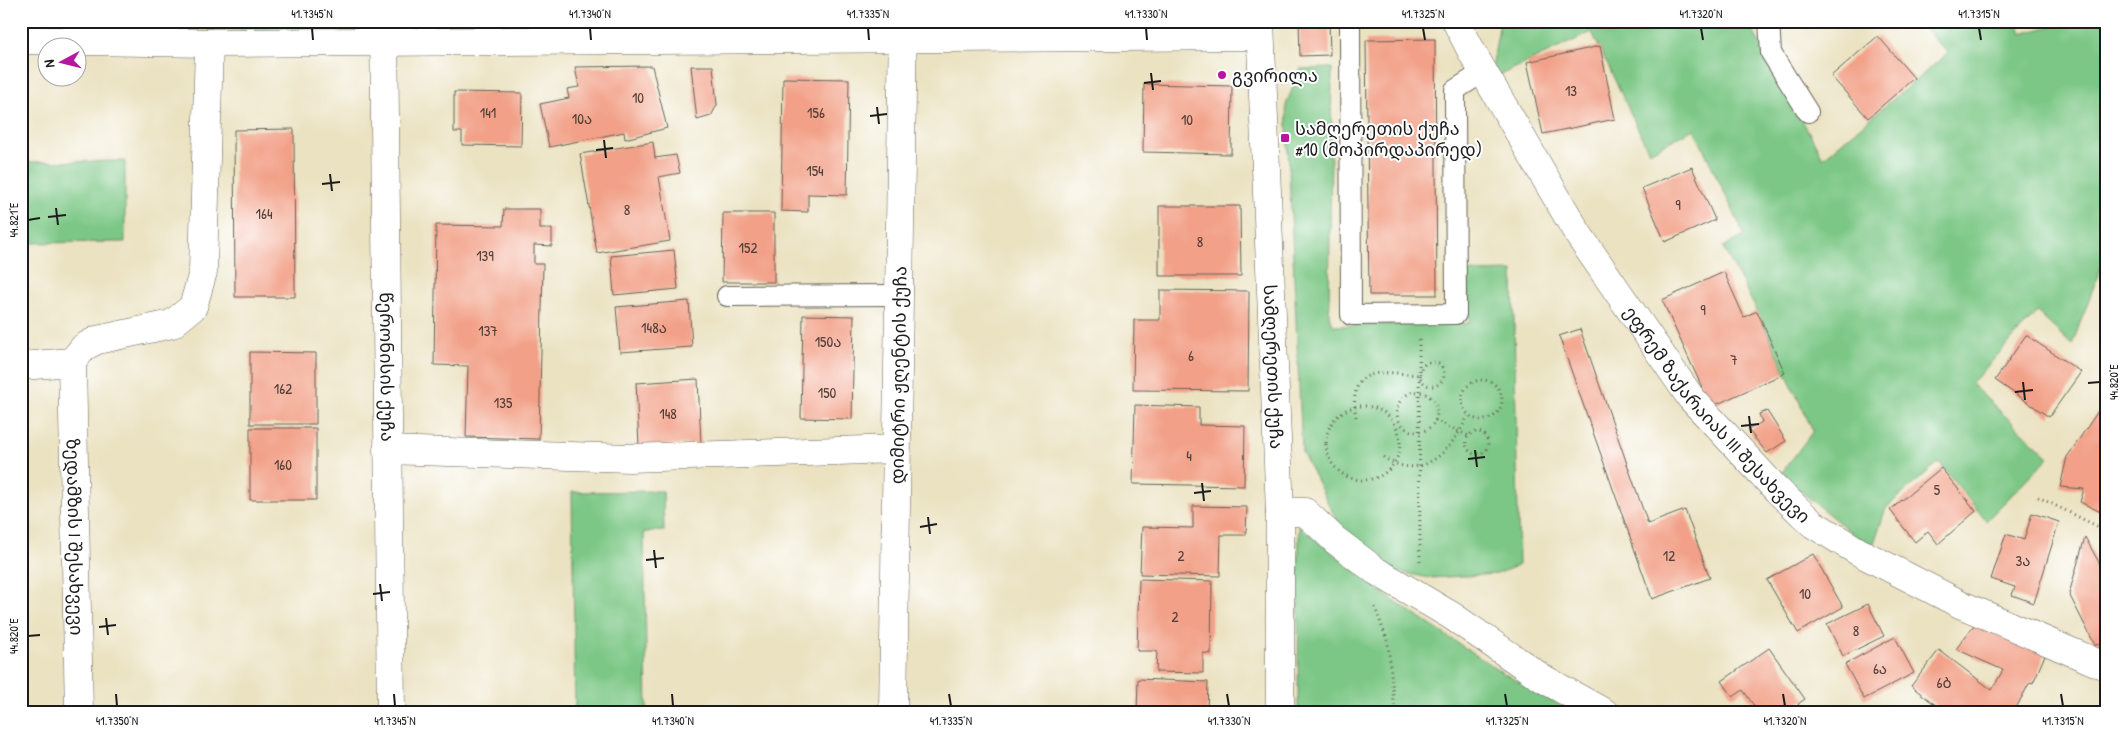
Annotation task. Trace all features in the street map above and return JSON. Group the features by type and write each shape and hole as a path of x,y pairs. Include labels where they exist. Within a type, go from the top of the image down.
{"street":[{"name":"ეფრემ ზაქარაიას III შესახვევი","path":"1456,21 1483,72 1578,234 1691,398 1777,490 1813,524 1859,552 1962,605 2107,667"},
{"path":"21,40 209,43 384,31 1260,29"},
{"name":"სამღერეთის ქუჩა","path":"1260,29 1280,512 1280,713"},
{"name":"დიმიტრი ჟღენტის ქუჩა","path":"893,713 902,30"},
{"name":"წერონისის ქუჩა","path":"384,31 391,713"},
{"path":"21,366 72,362 84,347 97,340 172,324 193,307 203,272 209,43"},
{"name":"ზედამზის I შესახვევი","path":"72,362 79,713"},
{"path":"387,450 630,458 896,449"},
{"path":"1280,512 1305,512 1335,540 1376,571 1452,616 1542,678 1605,713"}],"lane":[{"path":"1350,21 1352,315 1456,314 1454,90 1483,72"},
{"path":"1768,21 1771,53 1808,112"},
{"path":"727,296 898,295"}],"path":[{"path":"1419,314 1420,565"},
{"path":"1432,363 1439,365 1444,375 1438,385 1430,386 1423,382 1420,375 1422,368 1432,363"},
{"path":"1356,417 1353,398 1357,386 1366,376 1387,372 1420,375"},
{"path":"1480,380 1492,383 1498,387 1503,398 1497,415 1480,421 1468,416 1464,411 1462,398 1468,386 1480,380"},
{"path":"1418,392 1425,394 1435,403 1437,409 1435,420 1425,430 1419,432 1407,429 1402,425 1398,407 1406,396 1418,392"},
{"path":"1367,405 1379,409 1390,416 1397,426 1400,445 1395,463 1376,479 1352,479 1340,473 1332,464 1326,447 1328,429 1334,419 1343,410 1354,406 1367,405"},
{"path":"1383,457 1404,467 1419,466 1431,462 1442,454 1460,432 1468,416"},
{"path":"1435,420 1469,436 1478,433 1485,436 1487,446 1483,452 1476,454 1468,449 1466,442 1469,436"},
{"path":"1397,426 1402,425"},
{"path":"2038,497 2107,531"},
{"path":"1357,557 1388,643 1395,713"}],"green space":[{"path":"21,21 307,21 307,31 21,26"},
{"path":"1500,21 1752,21 1754,33 1823,158 1948,53 1917,21 2017,21 2021,34 2070,21 2107,21 2107,251 2072,345 2037,312 1971,384 2049,457 1986,521 1939,462 1886,508 1872,549 1781,474 1813,431 1757,311 1723,247 1745,236 1694,129 1649,152 1592,32 1498,76 1492,68"},
{"path":"1332,68 1329,316 1334,326 1469,323 1468,272 1513,271 1519,565 1497,574 1430,578 1393,571 1345,536 1302,452 1286,105 1300,69"},
{"path":"125,161 125,242 21,243 21,162"},
{"path":"663,491 664,531 644,532 647,713 575,713 572,492"},
{"path":"1299,526 1391,599 1503,673 1574,713 1298,713"}],"building":[{"path":"1299,21 1329,21 1330,55 1300,56"},
{"path":"1878,36 1914,78 1868,118 1831,76"},
{"path":"1435,39 1437,295 1369,295 1366,40"},
{"path":"1600,46 1615,119 1543,134 1527,62"},
{"path":"652,66 667,128 625,139 624,132 549,147 540,104 569,98 567,89 579,87 575,67"},
{"path":"691,66 713,66 717,105 711,116 697,120"},
{"path":"783,78 849,79 847,195 808,194 808,212 781,211"},
{"path":"1144,84 1232,86 1231,154 1143,152"},
{"path":"454,92 522,93 521,146 462,145 462,132 454,132"},
{"path":"294,129 295,297 235,297 234,130"},
{"path":"653,142 655,158 676,155 680,173 659,177 670,241 597,253 580,154"},
{"path":"1692,167 1715,220 1665,242 1642,188"},
{"path":"1159,206 1240,206 1241,276 1159,276"},
{"path":"504,209 540,209 540,229 552,229 552,246 534,245 534,264 543,264 539,439 466,437 468,366 434,365 436,225 503,226"},
{"path":"723,213 774,213 774,282 722,282"},
{"path":"674,250 678,289 614,295 611,256"},
{"path":"1724,272 1744,317 1757,311 1785,373 1711,407 1662,300"},
{"path":"1160,290 1249,291 1248,391 1133,390 1134,320 1160,320"},
{"path":"689,301 692,347 620,352 616,307"},
{"path":"803,315 854,316 852,419 801,418"},
{"path":"1580,329 1648,524 1685,510 1710,578 1652,599 1559,336"},
{"path":"2026,335 2081,372 2049,417 1995,380"},
{"path":"250,352 316,353 316,424 250,424"},
{"path":"698,379 701,444 639,446 636,383"},
{"path":"2107,398 2107,515 2080,502 2084,489 2060,487 2067,457"},
{"path":"1135,405 1199,407 1199,425 1245,426 1244,486 1133,484"},
{"path":"1767,411 1786,441 1767,453 1748,430 1762,422 1759,414"},
{"path":"250,428 316,428 316,500 250,500"},
{"path":"1941,468 1976,511 1938,544 1928,531 1915,542 1890,510"},
{"path":"1193,506 1247,507 1246,535 1221,535 1220,576 1140,574 1142,527 1193,528"},
{"path":"2032,513 2059,522 2034,603 2012,595 2015,587 1991,579 2006,534 2024,540"},
{"path":"2085,537 2107,577 2107,652 2100,644 2095,645 2069,594"},
{"path":"1813,554 1843,607 1798,633 1767,580"},
{"path":"1139,579 1212,581 1211,654 1203,653 1203,673 1156,672 1157,651 1137,651"},
{"path":"1868,604 1884,636 1843,656 1827,624"},
{"path":"1974,625 2045,655 2033,683 2030,682 2016,708 2021,713 1946,713 1911,686 1939,650 1992,690 2003,670 1956,649"},
{"path":"1895,637 1914,673 1864,699 1845,664"},
{"path":"1769,648 1805,699 1798,704 1804,713 1759,713 1743,690 1733,697 1722,681"},
{"path":"1138,679 1208,682 1207,713 1137,713"}],"place":[{"name":"გვირილა","path":"1222,75"},
{"name":"სამღერეთის ქუჩა #10 (მოპირდაპირედ)","path":"1285,138"}]}
